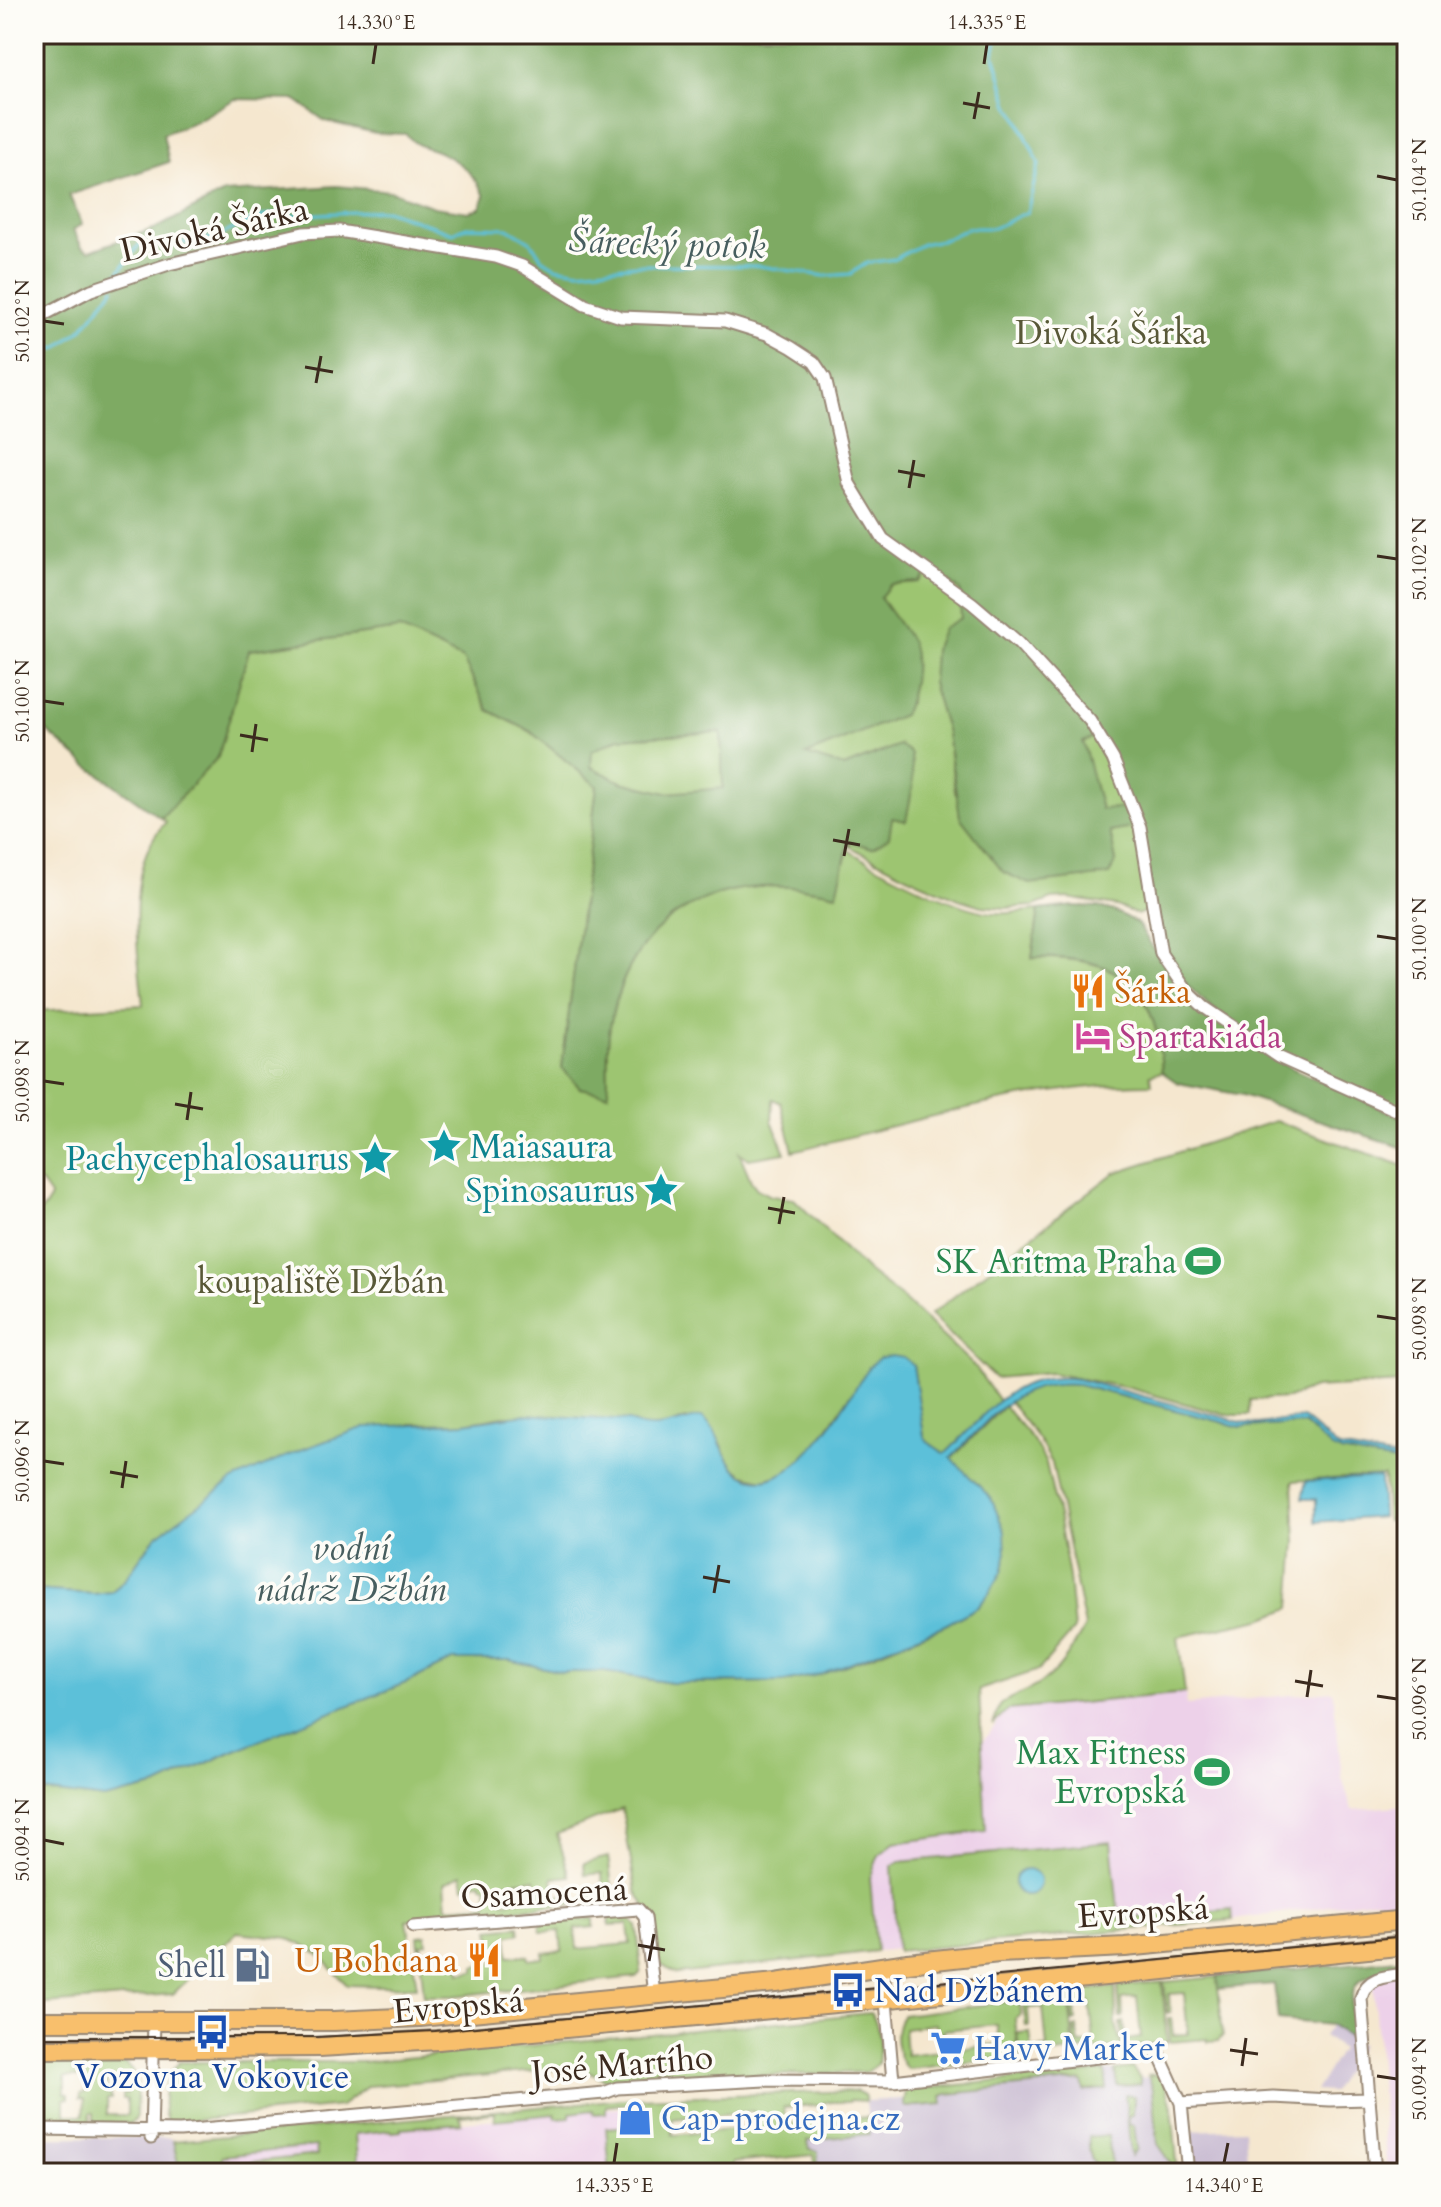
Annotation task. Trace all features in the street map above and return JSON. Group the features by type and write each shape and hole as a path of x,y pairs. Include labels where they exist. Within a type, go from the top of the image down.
{"main road":[{"name":"Evropská","path":"34,2021 334,2021 420,2017 776,1983 999,1953 1125,1947 1407,1920"},
{"name":"Evropská","path":"34,2049 320,2047 407,2042 886,1999 1407,1945"}],"street":[{"name":"Divoká Šárka","path":"34,320 78,295 169,264 303,233 339,231 496,257 522,266 585,305 621,317 725,321 767,334 791,347 814,362 825,378 849,483 883,539 972,603 1019,643 1090,721 1113,759 1140,827 1161,954 1186,990 1204,1007 1278,1057 1407,1115"},
{"name":"Osamocená","path":"413,1927 638,1909 645,1917 654,1995"},
{"path":"883,1967 893,2081"},
{"path":"1375,2173 1361,1998 1364,1987 1374,1979 1407,1974"},
{"path":"151,2134 154,2020"},
{"name":"José Martího","path":"34,2129 151,2134 604,2093 617,2088 765,2080 893,2081 1157,2050 1181,2103 1188,2173"},
{"path":"1181,2103 1273,2097 1369,2099"}],"shaded area":[{"path":"1407,647 1407,806 1398,783"},
{"path":"1333,1691 1342,1778 1352,1810 1407,1805 1407,1902 1379,1904 1378,1899 1233,1920 876,1951 870,1878 879,1855 894,1843 985,1830 982,1742 1008,1710 1185,1693 1187,1705"},
{"path":"1407,1969 1407,2173 1387,2173 1372,1973"},
{"path":"1331,2025 1361,2045 1332,2092 1315,2091 1341,2049 1323,2036"},
{"path":"1132,2068 1138,2078 1163,2076 1172,2107 1178,2173 817,2173 819,2157 809,2149 808,2140 869,2134 866,2101 904,2099 906,2090"},
{"path":"635,2107 637,2129 640,2124 659,2173 180,2173 173,2141 391,2122 392,2132 400,2128 555,2114 556,2118 569,2117 570,2113 594,2110 594,2114 607,2113 607,2109"},
{"path":"1245,2129 1248,2173 1192,2173 1188,2131"},
{"name":"Vozovna Vokovice","path":"34,2137 172,2138 180,2173 34,2173"}],"green space":[{"name":"Divoká Šárka","path":"34,34 1407,34 1407,647 1398,783 1407,806 1407,1111 1309,1066 1236,1025 1205,1002 1181,977 1161,937 1136,827 1110,832 1116,861 1109,875 1029,884 1003,872 960,817 947,733 932,683 934,650 943,628 961,618 960,590 931,569 919,582 891,584 880,597 907,635 914,653 913,681 903,715 806,755 844,767 899,745 911,753 913,785 906,821 892,818 889,837 872,848 849,841 837,894 797,887 758,887 722,893 690,906 662,926 639,952 621,985 610,1026 608,1094 580,1088 562,1068 597,786 530,731 488,710 463,659 400,629 249,650 218,757 161,818 85,764 34,720","holes":["235,99 296,100 325,121 375,133 406,134 418,144 461,165 472,175 485,196 480,208 469,212 434,207 390,191 337,186 224,193 159,227 89,251 82,247 73,230 82,224 69,195 169,162 163,134 196,121","721,732 723,788 667,793 621,782 591,767 592,751 619,738","1094,737 1126,808 1101,809 1083,742"]},
{"path":"930,569 960,590 961,618 932,683 947,733 955,792 1116,861 1110,832 1136,827 1149,909 1138,915 1116,906 1068,898 1052,899 1034,906 982,906 915,880 849,846 899,745 844,767 805,755 909,704 913,673 912,645 880,597 891,584 919,582"},
{"name":"koupaliště Džbán","path":"400,629 463,659 488,710 530,731 597,786 562,1068 580,1088 608,1093 610,1026 622,985 639,952 662,925 690,906 722,893 757,887 796,887 836,894 848,850 920,888 980,911 1012,913 1039,910 1032,958 1088,962 1128,981 1142,996 1152,1016 1159,1041 1162,1072 1150,1075 1152,1084 1106,1086 1016,1098 793,1151 781,1103 773,1099 772,1121 785,1153 749,1159 739,1152 757,1189 771,1196 794,1199 867,1271 901,1297 975,1367 999,1401 945,1454 927,1442 924,1436 913,1365 850,1396 812,1450 783,1474 763,1480 744,1475 731,1465 720,1441 686,1419 657,1428 643,1427 629,1421 503,1416 464,1423 411,1424 156,1536 123,1582 111,1592 94,1594 34,1590 34,1215 45,1208 50,1196 41,1183 34,1181 34,1011 143,1005 136,909 144,861 152,840 166,822 161,818 218,757 249,650"},
{"path":"721,732 724,789 667,793 621,782 591,767 591,751 619,738"},
{"path":"1094,736 1127,808 1101,809 1082,741"},
{"path":"1074,906 1114,911 1137,923 1176,983 1280,1063 1407,1120 1407,1149 1242,1095 1178,1083 1162,1072 1159,1041 1152,1016 1142,996 1128,980 1110,969 1088,962 1032,958 1039,910"},
{"name":"SK Aritma Praha","path":"1275,1121 1407,1167 1407,1407 1402,1383 1314,1388 1288,1398 1251,1400 1250,1415 1226,1415 1129,1388 1051,1373 995,1378 930,1315 1114,1173"},
{"path":"1078,1385 1241,1427 1304,1424 1341,1452 1407,1464 1407,1518 1387,1521 1384,1476 1293,1481 1296,1541 1291,1608 1261,1619 1178,1637 1185,1693 1008,1710 993,1725 1001,1703 1052,1675 1085,1627 1052,1463 1009,1401 1036,1386"},
{"path":"1004,1406 1033,1440 1046,1463 1059,1520 1074,1630 1039,1670 979,1690 986,1831 894,1843 879,1855 870,1878 876,1951 677,1974 658,1963 649,1913 636,1891 622,1809 557,1834 570,1876 553,1878 555,1896 572,1895 573,1904 407,1920 417,1987 347,1985 318,1953 288,1938 237,1932 173,1994 34,2005 34,1790 104,1799 158,1786 237,1749 408,1682 452,1660 509,1660 562,1672 605,1672 671,1683 784,1682 822,1674 945,1625 978,1607 979,1486 951,1459","holes":["462,1874 464,1887 468,1887 468,1883 482,1882 482,1886 487,1886 488,1904 447,1907 445,1883","535,1879 538,1898 504,1902 502,1883"]},
{"path":"1111,1842 1119,1919 1232,1909 1233,1920 897,1951 892,1866 899,1862"},
{"path":"608,1857 612,1887 606,1888 606,1896 612,1896 613,1900 588,1902 587,1894 603,1892 602,1873 585,1875 584,1863"},
{"path":"626,1915 637,1926 641,1972 636,1977 453,1996 424,1996 418,1936 426,1935 427,1943 421,1944 429,1964 459,1961 461,1973 475,1971 475,1966 494,1963 490,1929 519,1926 520,1933 507,1936 509,1956 528,1955 529,1960 543,1958 543,1953 562,1951 560,1931 541,1932 540,1924 594,1918 594,1927 575,1929 577,1949 630,1944 628,1924 609,1925 609,1917"},
{"path":"1407,1958 1407,1969 1373,1975 1356,1985 1352,2005 1353,2039 1331,2025 1278,2020 1274,1984 1218,1989 1217,1977"},
{"path":"1217,1977 1223,2035 1218,2041 1170,2042 1168,2018 1171,2018 1173,2035 1188,2034 1184,1993 1169,1994 1170,2012 1167,2013 1164,1982"},
{"path":"1162,1982 1167,2042 1123,2047 1121,2023 1124,2022 1126,2040 1141,2038 1137,1997 1122,1999 1123,2017 1120,2017 1118,1986"},
{"path":"1115,1987 1116,2023 1121,2047 1076,2051 1074,2028 1077,2027 1079,2044 1094,2043 1090,2002 1075,2004 1076,2021 1073,2022 1070,1991"},
{"path":"1068,1992 1074,2052 1021,2057 1018,2033 1030,2032 1032,2049 1047,2048 1043,2007 1028,2008 1029,2026 1026,2026 1022,2000"},
{"path":"1019,2000 1021,2015 1015,2019 1019,2057 908,2069 900,2058 896,2043 897,2027 903,2015","holes":["935,2024 936,2033 997,2025 1000,2044 906,2055 904,2028"]},
{"path":"870,2013 878,2030 879,2051 878,2064 866,2072 608,2081 581,2067 368,2086 341,2106 168,2123 165,2116 167,2082 180,2062 363,2062"},
{"path":"38,2061 120,2061 132,2070 135,2077 134,2121 128,2124 94,2123 94,2113 91,2113 90,2123 34,2123 34,2115 42,2115 42,2078 34,2077 34,2070 38,2070","holes":["65,2077 85,2077 85,2093 80,2098 85,2099 84,2115 65,2115 65,2099 69,2098 69,2094 65,2093","107,2078 127,2078 127,2094 123,2094 123,2099 127,2099 127,2115 107,2115 107,2099 111,2099 111,2094 107,2094"]},
{"path":"1132,2068 1140,2078 1140,2084 1117,2086 1115,2070"},
{"path":"1105,2071 1107,2089 1084,2091 1082,2081 947,2094 942,2096 943,2104 904,2105 906,2090"},
{"path":"1148,2075 1163,2076 1172,2107 1178,2173 1158,2144 1153,2089"},
{"path":"856,2091 864,2095 866,2101 795,2104 795,2107 784,2108 786,2124 867,2117 869,2134 808,2140 809,2149 818,2152 817,2173 796,2173 815,2171 813,2155 732,2163 733,2173 610,2173 606,2128 640,2128 640,2107 645,2103 638,2103 637,2098","holes":["753,2111 754,2128 673,2135 672,2119"]},
{"path":"1125,2094 1134,2096 1129,2125 1134,2125 1137,2149 1131,2156"},
{"path":"633,2098 633,2103 606,2106 606,2113 594,2114 593,2110 570,2113 570,2117 556,2118 555,2114 495,2120 495,2113 490,2113 460,2116 461,2123 355,2134 358,2173 180,2173 173,2141","holes":["316,2146 317,2155 222,2165 222,2156"]},
{"path":"1108,2135 1112,2169 1095,2164 1089,2149 1089,2137"}],"water":[{"name":"vodní nádrž Džbán","path":"891,1355 903,1357 913,1365 924,1436 945,1454 1002,1398 1034,1381 1054,1378 1078,1379 1244,1423 1303,1418 1339,1448 1407,1460 1407,1464 1341,1452 1304,1424 1241,1427 1078,1385 1036,1388 1006,1404 951,1458 991,1498 1005,1532 1006,1557 1002,1572 978,1607 945,1625 822,1674 784,1682 671,1683 605,1672 562,1672 509,1660 452,1660 408,1682 230,1752 158,1786 104,1799 34,1790 34,1590 94,1594 111,1592 123,1582 156,1536 233,1480 303,1449 365,1427 464,1423 526,1414 629,1421 647,1427 702,1417 713,1429 733,1466 758,1480 777,1476 796,1464 831,1424 869,1367 879,1358"},
{"path":"1380,1477 1382,1517 1316,1522 1316,1499 1302,1499 1306,1481"},
{"path":"1027,1869 1036,1873 1040,1882 1036,1891 1027,1895 1018,1891 1014,1882 1018,1873"}],"waterway":[{"name":"Šárecký potok","path":"116,276 139,245 206,239 268,215 386,210 453,233 466,227 508,228 531,242 542,259 555,267 579,271 637,265 759,266 825,276 850,274 867,263 895,259 922,244 946,239 968,228 994,228 1027,212 1039,164 1009,105 994,55 998,34"},
{"name":"Šárecký potok","path":"34,343 56,349 83,328 114,288"}],"tram line":[{"path":"34,2037 315,2037 435,2031 1407,1936"}],"place":[{"name":"Šárka","path":"1088,991"},
{"name":"Spartakiáda","path":"1093,1036"},
{"name":"Maiasaura","path":"444,1146"},
{"name":"Pachycephalosaurus","path":"375,1158"},
{"name":"Spinosaurus","path":"661,1190"},
{"name":"SK Aritma Praha","path":"1203,1261"},
{"name":"Max Fitness Evropská","path":"1212,1772"},
{"name":"U Bohdana","path":"484,1960"},
{"name":"Shell","path":"252,1965"},
{"name":"Nad Džbánem","path":"848,1990"},
{"name":"Vozovna Vokovice","path":"212,2032"},
{"name":"Havy Market","path":"948,2048"},
{"name":"Cap-prodejna.cz","path":"635,2118"}]}
